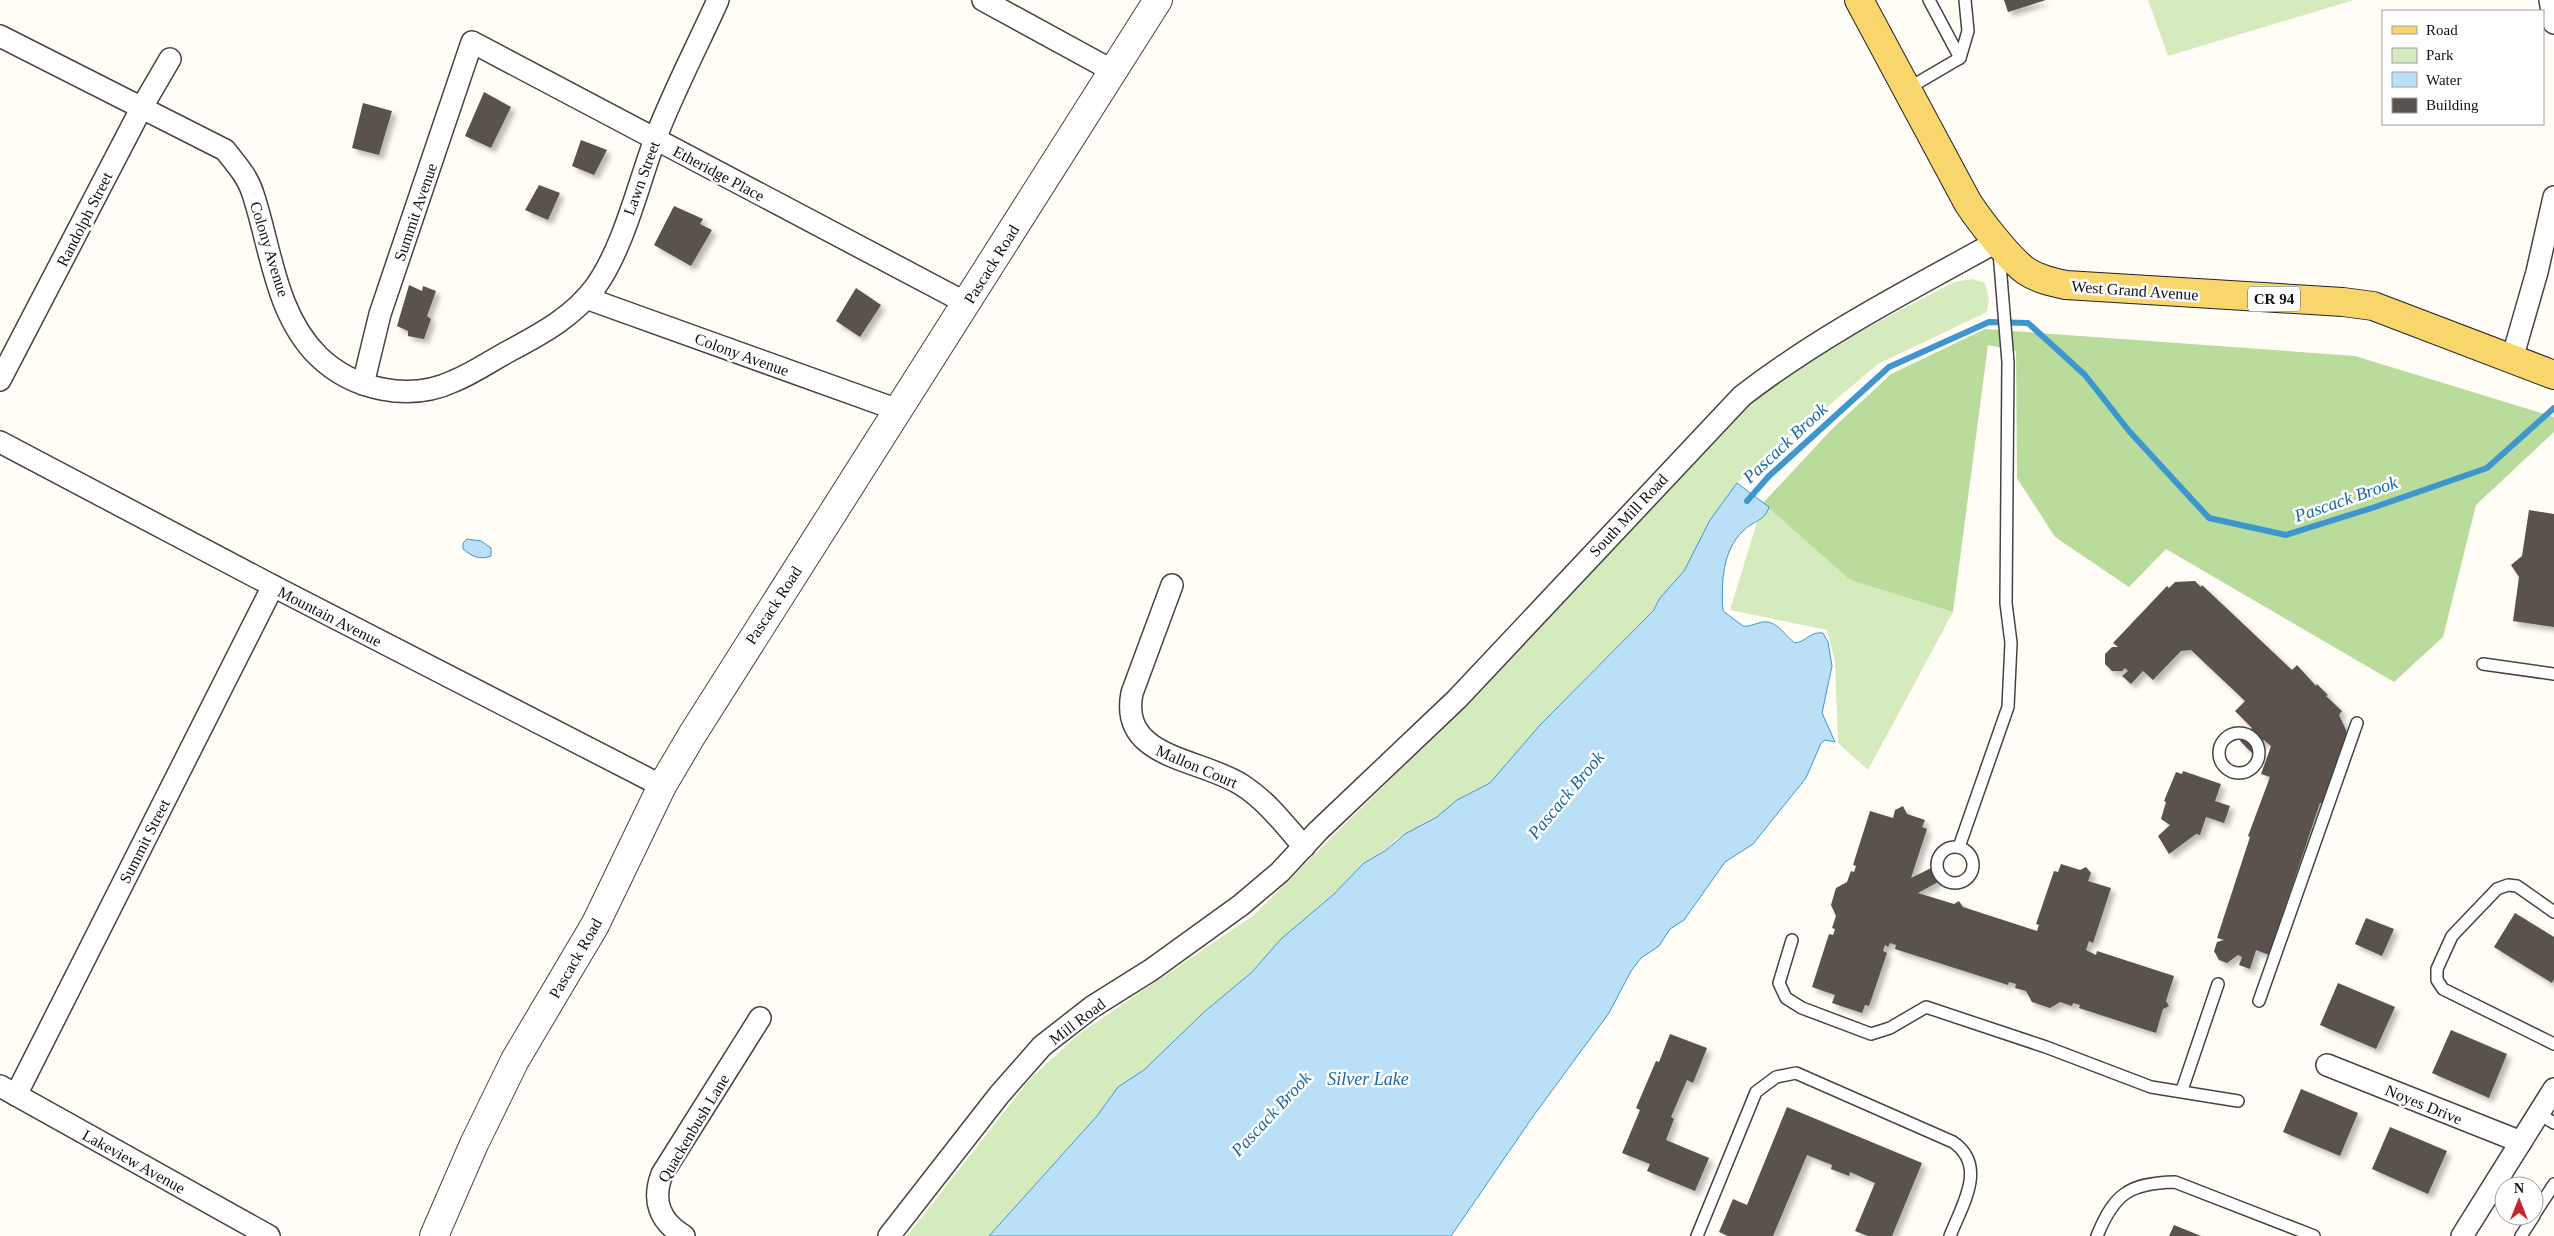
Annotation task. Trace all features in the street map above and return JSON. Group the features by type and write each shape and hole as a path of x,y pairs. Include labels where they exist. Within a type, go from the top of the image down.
{"main road":[{"name":"West Grand Avenue","path":"1859,0 1968,203 2024,270 2041,279 2066,285 2343,302 2373,306 2554,375"}],"street":[{"name":"Lawn Street","path":"538,335 558,325 586,298 597,284 613,256 655,139 718,0"},
{"path":"983,0 1113,72"},
{"name":"Pascack Road","path":"434,1236 474,1144 516,1060 595,925 662,786 729,674 1158,0"},
{"path":"2550,0 2554,23"},
{"name":"Colony Avenue","path":"0,36 220,146 242,171 253,192 270,263 287,307 303,338 318,356 338,372 363,384 401,392 427,390 453,382 538,335"},
{"name":"Etheridge Place","path":"472,42 966,303"},
{"name":"Summit Avenue","path":"363,384 380,314 472,42"},
{"name":"Randolph Street","path":"0,380 142,107 170,59"},
{"path":"2512,359 2537,272 2554,198"},
{"name":"South Mill Road","path":"1304,847 1457,699 1742,396 1778,368 1876,308 1998,241"},
{"name":"Colony Avenue","path":"586,298 898,410"},
{"name":"Mountain Avenue","path":"0,442 273,586 662,786"},
{"name":"Summit Street","path":"8,1091 273,586"},
{"name":"Mallon Court","path":"1172,586 1132,693 1129,707 1132,723 1140,737 1152,747 1222,774 1243,786 1266,804 1304,847"},
{"name":"Mill Road","path":"890,1236 999,1095 1042,1046 1092,1007 1151,970 1241,905 1304,847"},
{"name":"Quackenbush Lane","path":"684,1236 672,1229 663,1218 657,1203 657,1188 662,1174 760,1018"},
{"name":"Noyes Drive","path":"2327,1065 2521,1142"},
{"path":"2462,1236 2521,1142 2546,1119 2554,1089"},
{"name":"Lakeview Avenue","path":"8,1091 269,1236"}],"lane":[{"path":"1929,0 1960,58"},
{"path":"1907,89 1960,58 1968,31 1965,0"},
{"path":"1959,847 2008,707 2011,643 2006,603 2008,362 1998,241"},
{"path":"2483,664 2554,674"},
{"path":"2259,1001 2357,723"},
{"path":"2554,912 2517,886 2508,885 2497,889 2452,936 2437,969 2437,980 2443,989 2554,1044"},
{"path":"1792,940 1779,982 1786,998 1802,1008 1871,1034 1890,1028 1926,1007 2046,1047 2151,1086 2238,1101"},
{"path":"2182,1090 2218,984"},
{"path":"1697,1236 1756,1092 1776,1077 1796,1073 1953,1142 1962,1148 1970,1160 1972,1181 1950,1236"},
{"path":"2097,1236 2107,1212 2123,1195 2150,1182 2174,1182 2314,1236"},
{"path":"2544,1200 2554,1184"}],"green space":[{"path":"2148,0 2354,0 2168,56"},
{"path":"1972,279 1985,283 1989,298 1987,312 1878,364 1737,483 1718,510 1684,571 1660,598 1652,611 1540,725 1490,783 1467,794 1437,817 1396,839 1385,851 1372,858 1306,920 1281,939 1252,972 1203,1013 1144,1070 1118,1087 1097,1116 989,1236 907,1236 1030,1079 1079,1034 1254,915 1514,656 1733,416 1804,361 1954,282"},
{"path":"1985,329 2355,356 2554,417 2554,432 2476,505 2443,637 2394,682 2166,549 2129,587 2055,537 2017,478 2016,351 1988,345 1953,612 1850,580 1763,503 1832,429 1891,374"},
{"path":"1763,503 1850,580 1953,612 1868,770 1838,743 1835,661 1827,630 1730,610"}],"water":[{"name":"Silver Lake","path":"1737,483 1769,507 1765,515 1747,527 1731,547 1724,568 1723,611 1743,626 1763,622 1772,623 1795,643 1811,635 1823,633 1828,642 1832,666 1822,713 1835,742 1825,740 1821,743 1806,778 1753,844 1725,862 1684,920 1670,929 1659,946 1641,958 1631,971 1609,1013 1534,1115 1451,1236 989,1236 1097,1116 1118,1087 1144,1070 1203,1013 1252,972 1281,939 1333,895 1364,863 1385,851 1405,834 1437,817 1457,800 1490,783 1540,725 1653,611 1660,598 1684,571 1710,520"},
{"path":"467,539 481,541 491,548 491,556 480,558 467,552 463,549 463,543"}],"building":[{"path":"2004,0 2046,0 2008,12"},
{"path":"484,92 511,107 491,148 465,136"},
{"path":"363,103 392,111 379,155 352,148"},
{"path":"581,140 607,150 594,175 572,166"},
{"path":"539,185 560,193 548,220 525,210"},
{"path":"674,206 703,219 700,224 712,230 691,266 654,245"},
{"path":"409,285 422,291 423,286 436,291 427,316 431,319 424,339 408,336 408,331 397,326"},
{"path":"856,288 881,305 860,337 836,321"},
{"path":"2529,510 2554,514 2554,627 2513,621 2519,577 2511,565 2522,556"},
{"path":"2195,581 2201,587 2202,585 2292,670 2297,665 2316,686 2317,684 2328,695 2326,696 2342,711 2339,715 2346,730 2323,804 2320,803 2269,955 2256,950 2250,969 2239,965 2242,957 2238,955 2227,963 2219,960 2214,951 2217,942 2224,940 2217,938 2250,837 2248,836 2270,777 2261,774 2271,746 2264,740 2252,753 2240,741 2252,728 2235,711 2245,701 2191,650 2181,651 2153,680 2143,671 2131,684 2122,676 2128,671 2125,668 2122,671 2112,671 2105,664 2105,654 2112,647 2118,647 2113,643 2167,586 2169,588 2175,582"},
{"path":"2183,771 2221,784 2215,801 2230,806 2224,823 2206,817 2200,835 2196,834 2169,854 2158,836 2170,825 2161,819 2166,802 2164,801 2176,772 2182,774"},
{"path":"1903,806 1907,814 1925,820 1922,827 1927,829 1911,878 1931,868 1938,882 1918,893 1954,904 1959,901 1963,907 2037,931 2039,925 2036,924 2054,871 2058,872 2061,864 2080,870 2086,867 2091,873 2088,881 2111,888 2093,943 2089,941 2086,950 2096,955 2097,951 2174,976 2166,1001 2169,1006 2163,1009 2156,1033 2079,1008 2080,1005 2073,1003 2072,1006 2060,1002 2050,1008 2032,1002 2026,991 2015,988 2016,984 2009,982 2008,985 1895,949 1896,945 1890,943 1888,947 1885,945 1883,951 1887,953 1869,1006 1865,1005 1862,1013 1832,1003 1835,995 1812,987 1829,934 1833,935 1835,929 1832,928 1836,916 1831,905 1836,888 1847,882 1851,871 1854,872 1856,866 1853,865 1870,811 1893,818 1895,810"},
{"path":"2515,913 2554,937 2554,979 2552,983 2494,947"},
{"path":"2366,918 2394,929 2382,956 2355,944"},
{"path":"2338,983 2395,1007 2376,1049 2320,1025"},
{"path":"2451,1030 2507,1054 2489,1098 2432,1073"},
{"path":"1670,1034 1707,1048 1693,1083 1687,1080 1671,1117 1674,1119 1666,1140 1709,1158 1695,1191 1647,1171 1650,1164 1622,1153 1640,1110 1636,1108 1656,1061 1659,1062"},
{"path":"2301,1089 2358,1113 2340,1156 2283,1132"},
{"path":"1787,1107 1922,1163 1892,1236 1868,1236 1855,1231 1875,1183 1850,1172 1849,1176 1831,1169 1832,1165 1807,1155 1773,1236 1728,1236 1719,1232 1733,1199 1747,1205"},
{"path":"2390,1127 2447,1151 2428,1194 2372,1169"},
{"path":"2174,1225 2201,1236 2169,1236"}],"waterway":[{"name":"Pascack Brook","path":"1747,501 1769,476 1889,367 1989,322 2028,323 2085,375 2129,431 2209,518 2286,535 2372,508 2487,468 2554,408"}]}
